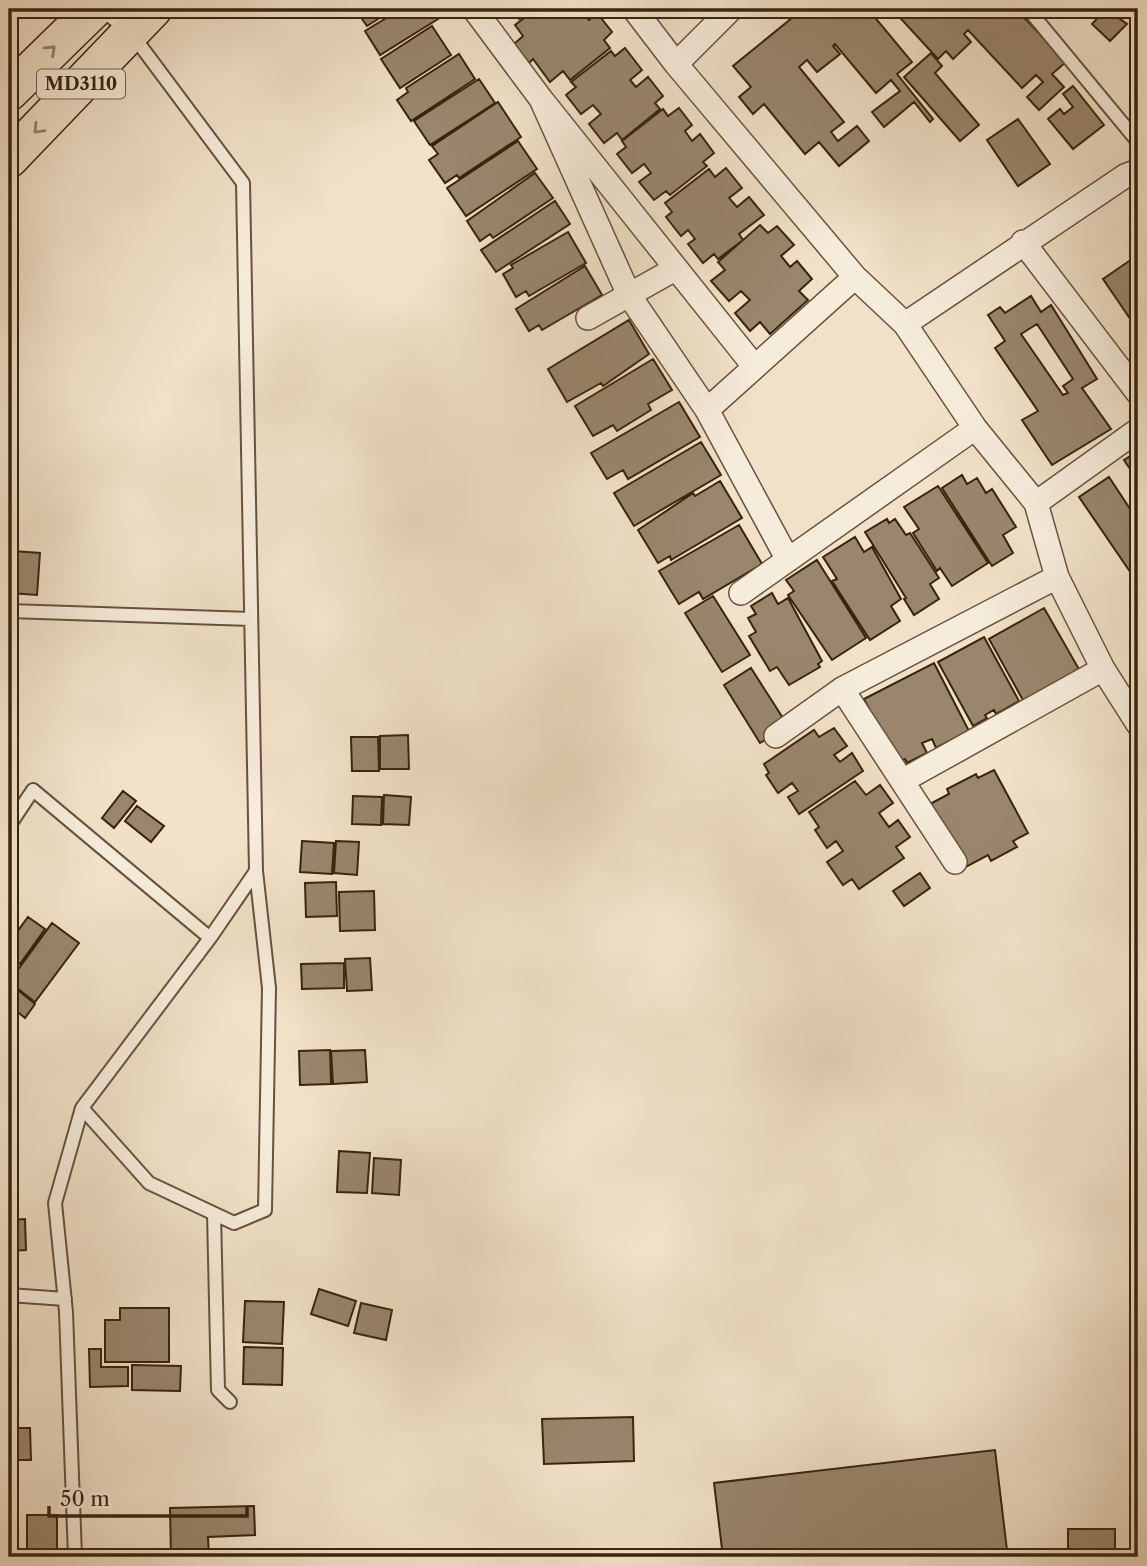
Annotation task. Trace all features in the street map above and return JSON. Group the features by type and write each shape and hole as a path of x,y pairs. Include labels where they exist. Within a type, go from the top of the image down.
{"main road":[{"name":"MD3110","path":"9,92 94,9"},
{"name":"MD3110","path":"9,159 142,21"}],"street":[{"path":"474,9 541,99 754,366"},
{"path":"634,9 676,64 855,277 905,324 975,428 1036,503 1057,577 1104,669 1138,724"},
{"path":"676,64 731,9"},
{"path":"541,99 629,295 707,410 788,560"},
{"path":"905,324 1023,242 1125,176 1138,172"},
{"path":"1023,242 1138,393"},
{"path":"588,318 675,269"},
{"path":"707,410 855,277"},
{"path":"741,593 975,428"},
{"path":"1036,503 1138,430"},
{"path":"776,736 842,689 1057,577"},
{"path":"902,781 1104,669"},
{"path":"842,689 956,862"}],"lane":[{"path":"82,1108 149,1183 234,1223 265,1210 270,988 256,871 243,183 142,21 101,9"},
{"path":"1028,9 1138,142"},
{"path":"9,611 251,619"},
{"path":"9,826 33,790 210,938"},
{"path":"75,1557 65,1299 55,1203 82,1108 210,938 256,871"},
{"path":"214,1214 218,1391 230,1402"},
{"path":"9,1295 65,1299"}],"building":[{"path":"355,9 394,9 367,26"},
{"path":"401,9 431,9 438,19 380,55 365,31"},
{"path":"510,9 532,9 519,19"},
{"path":"536,9 586,9 582,12 589,20 597,13 612,32 604,40 610,48 570,80 563,71 550,82 533,59 529,63 514,44 523,36 515,25"},
{"path":"803,9 868,9 912,62 897,74 933,119 930,122 914,102 884,127 872,112 900,91 891,80 876,93 835,44 833,46 840,54 817,72 807,60 799,67 844,122 831,132 838,141 857,126 869,141 839,166 819,142 805,154 764,104 753,114 739,97 751,87 733,66"},
{"path":"892,9 962,9 970,16 978,9 1016,9 1066,62 1052,74 1064,87 1039,110 1027,97 1043,82 1036,75 1022,88 968,30 964,34 971,42 953,59 946,51 938,59"},
{"path":"1106,9 1127,24 1110,41 1092,24"},
{"path":"432,26 451,55 400,88 381,59"},
{"path":"625,48 642,70 630,80 636,87 648,77 663,96 655,103 660,109 622,140 617,133 604,143 589,124 601,114 593,105 581,114 566,95 576,87 571,82 611,51 615,56"},
{"path":"931,53 942,66 935,73 979,125 960,141 904,77"},
{"path":"459,54 475,79 411,121 397,100 408,92 406,88"},
{"path":"479,79 495,103 430,145 414,121"},
{"path":"1073,86 1104,125 1073,149 1048,119 1060,109 1064,114 1073,107 1063,94"},
{"path":"498,102 521,137 459,178 457,175 445,183 429,160 438,154 432,146"},
{"path":"679,108 692,125 685,131 692,141 700,134 714,153 703,162 707,166 670,195 666,191 654,200 639,182 651,173 644,164 632,173 617,154 626,147 622,141 663,109 668,116"},
{"path":"1018,119 1050,164 1018,186 987,140"},
{"path":"518,141 537,169 466,216 447,188"},
{"path":"726,168 742,188 729,198 737,207 749,197 764,215 739,234 743,240 718,259 714,254 703,263 688,244 695,239 688,230 681,236 666,217 672,212 665,203 709,169 715,177"},
{"path":"535,173 553,198 493,238 490,234 480,241 467,221"},
{"path":"555,201 570,224 496,272 481,250"},
{"path":"760,225 768,233 777,226 794,245 781,256 790,267 797,261 812,279 799,291 808,300 770,334 760,322 750,331 735,313 750,300 741,291 729,301 711,281 725,270 718,262"},
{"path":"568,232 586,263 529,296 526,291 516,297 503,274 513,268 511,265"},
{"path":"1138,255 1138,315 1131,320 1103,279"},
{"path":"585,266 602,295 542,330 539,325 529,331 516,309"},
{"path":"1031,296 1041,312 1051,305 1097,379 1082,388 1111,429 1052,465 1022,420 1038,411 995,348 1005,341 988,315 1000,307 1005,313","holes":["1037,324 1073,379 1063,386 1068,393 1063,395 1021,334"]},
{"path":"629,320 649,354 603,386 601,383 567,402 548,369"},
{"path":"653,359 672,390 648,404 651,410 617,431 613,425 593,436 575,406"},
{"path":"679,402 700,437 628,479 623,470 607,479 591,453"},
{"path":"701,442 721,475 634,526 614,493"},
{"path":"1138,451 1138,481 1124,460"},
{"path":"962,475 967,484 977,478 986,493 992,489 1016,527 1003,535 1013,553 992,566 942,488"},
{"path":"1109,477 1138,521 1138,569 1133,576 1079,497"},
{"path":"720,481 742,518 671,560 670,556 658,563 638,530 693,493 695,496"},
{"path":"938,486 988,563 952,586 940,568 937,571 913,533 919,529 904,507"},
{"path":"887,519 889,523 895,519 906,535 910,533 939,578 930,584 939,599 914,615 865,532"},
{"path":"739,525 762,564 703,599 699,592 679,604 659,571"},
{"path":"855,537 864,552 872,547 901,599 891,606 900,621 870,640 832,581 837,579 823,557"},
{"path":"13,551 40,553 37,595 10,593"},
{"path":"817,560 866,638 832,660 788,595 794,591 786,580"},
{"path":"772,593 778,604 788,598 822,661 818,664 820,667 789,685 777,667 770,671 749,636 756,632 748,618 756,614 751,606"},
{"path":"713,596 750,655 722,672 685,613"},
{"path":"1044,608 1080,671 1024,702 989,639"},
{"path":"984,637 1019,701 996,714 994,710 985,715 987,718 973,726 938,662"},
{"path":"934,663 969,731 936,748 932,739 922,743 927,753 907,763 905,759 897,763 864,699"},
{"path":"751,668 788,726 760,743 724,685"},
{"path":"834,728 847,746 834,755 840,762 852,753 863,771 799,814 788,797 798,791 792,783 778,793 766,775 769,773 764,764 814,730 819,737"},
{"path":"408,735 409,769 380,769 380,736"},
{"path":"351,737 378,737 379,771 352,771"},
{"path":"994,770 1028,833 1013,841 1017,847 991,861 988,855 964,868 930,804 949,794 947,789 976,774 978,778"},
{"path":"855,781 866,795 880,785 893,803 879,813 889,827 898,820 910,837 896,847 904,858 859,889 852,879 843,885 827,862 843,851 836,841 827,848 815,830 819,827 809,812"},
{"path":"123,791 136,801 114,828 102,818"},
{"path":"384,795 411,797 409,825 383,824"},
{"path":"353,796 382,797 381,825 352,824"},
{"path":"137,806 164,826 151,842 125,821"},
{"path":"302,841 334,843 332,874 300,872"},
{"path":"336,841 359,842 357,875 334,873"},
{"path":"920,873 930,888 904,906 893,891"},
{"path":"336,882 337,916 306,917 305,883"},
{"path":"374,891 375,930 340,931 339,892"},
{"path":"28,917 45,929 20,964 9,956 9,943"},
{"path":"52,923 79,943 35,1002 9,982"},
{"path":"370,958 372,990 347,991 345,959"},
{"path":"344,963 344,988 302,989 301,964"},
{"path":"18,990 35,1004 25,1018 9,1005"},
{"path":"330,1050 331,1084 300,1085 299,1051"},
{"path":"365,1050 367,1082 333,1084 331,1051"},
{"path":"339,1151 370,1153 367,1193 337,1192"},
{"path":"374,1158 401,1160 399,1195 372,1193"},
{"path":"25,1219 26,1250 9,1251 9,1220"},
{"path":"319,1289 356,1301 348,1326 311,1314"},
{"path":"245,1301 284,1302 282,1344 243,1342"},
{"path":"361,1303 392,1310 386,1340 354,1333"},
{"path":"120,1308 169,1308 169,1362 105,1362 105,1320 120,1320"},
{"path":"244,1347 283,1348 282,1385 243,1384"},
{"path":"89,1349 101,1349 101,1367 128,1367 128,1386 90,1387"},
{"path":"132,1365 181,1366 180,1391 132,1390"},
{"path":"633,1417 634,1461 544,1464 542,1419"},
{"path":"9,1428 30,1428 31,1460 9,1460"},
{"path":"995,1450 1007,1550 945,1557 723,1557 714,1483"},
{"path":"254,1506 255,1535 208,1537 209,1557 171,1557 170,1508"},
{"path":"27,1515 57,1515 57,1557 27,1557"},
{"path":"9,1517 17,1517 17,1557 9,1557"},
{"path":"1068,1529 1115,1529 1115,1557 1068,1557"}]}
